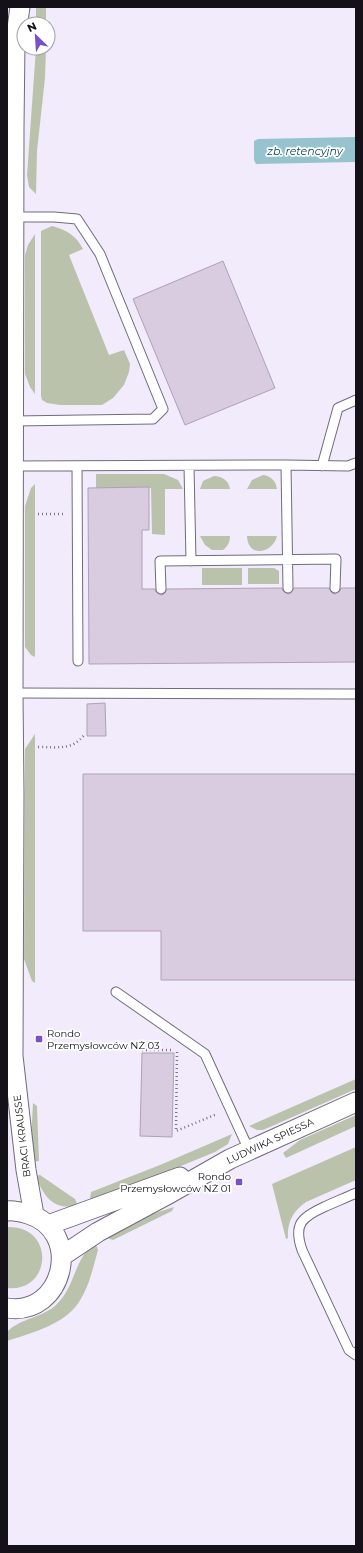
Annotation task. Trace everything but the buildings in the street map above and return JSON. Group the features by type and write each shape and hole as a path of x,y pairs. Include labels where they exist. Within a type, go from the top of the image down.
{"street":[{"name":"BRACI KRAUSSE","path":"20,7 15,42 14,217 10,339 10,375 14,421 11,794 13,1056 26,1170 41,1220"},
{"name":"BRACI KRAUSSE","path":"7,16 15,42"},
{"name":"BRACI KRAUSSE","path":"7,1112 13,1056"},
{"name":"LUDWIKA SPIESSA","path":"62,1256 98,1232 166,1196 230,1158 356,1102"},
{"path":"41,1220 230,1158"},
{"path":"7,1211 22,1212 41,1220 58,1240 62,1256 62,1268 58,1280 52,1290 44,1298 34,1304 8,1311"}],"lane":[{"path":"14,217 54,217 77,219 100,254 163,409 153,419 14,421"},
{"path":"322,466 338,408 356,400"},
{"path":"14,466 348,466 356,463"},
{"path":"286,465 288,588"},
{"path":"78,466 78,661"},
{"path":"189,466 191,561"},
{"path":"161,589 160,561 336,559 335,588"},
{"path":"13,693 356,694"},
{"path":"116,992 205,1054 249,1150"},
{"path":"356,1193 309,1214 301,1222 298,1236 302,1250 349,1350 356,1356"}],"path":[{"path":"38,514 65,514"},
{"path":"38,747 68,747 78,743 86,734"},
{"path":"142,1050 178,1050 176,1131 230,1108"}],"green space":[{"path":"36,7 46,7 46,16 36,16"},
{"path":"35,56 46,56 45,78 37,151 36,194 29,187 27,175"},
{"path":"52,226 62,229 70,234 77,240 83,249 69,255 109,355 124,350 130,364 129,372 124,385 113,398 102,405 60,405 47,403 42,400 41,231"},
{"path":"35,234 35,394 30,387 25,374 25,255 28,245"},
{"path":"96,474 164,474 178,480 183,489 165,489 165,535 152,534 151,488 96,488"},
{"path":"263,475 273,479 277,489 247,489 252,480"},
{"path":"214,476 225,480 230,489 200,489 203,481"},
{"path":"35,484 35,657 31,655 25,647 25,506 31,488"},
{"path":"200,536 230,536 230,540 223,550 212,550 205,545"},
{"path":"247,536 277,536 275,542 266,550 256,551 248,543"},
{"path":"202,568 242,568 242,585 202,585"},
{"path":"248,568 274,568 279,571 279,584 248,584"},
{"path":"35,734 35,983 32,981 24,959 25,749"},
{"path":"356,1079 356,1089 263,1130 257,1130 249,1126"},
{"path":"33,1103 37,1106 39,1161 32,1162 31,1140"},
{"path":"356,1115 356,1126 286,1158 283,1153 300,1140"},
{"path":"232,1134 228,1144 215,1152 91,1203 91,1192 160,1165"},
{"path":"356,1147 356,1180 301,1205 292,1217 288,1238 286,1239 272,1184"},
{"path":"40,1175 75,1199 78,1206 62,1206 50,1200 42,1190 35,1176"},
{"path":"174,1207 172,1211 113,1240 107,1238 106,1235 143,1217"},
{"path":"7,1227 23,1229 34,1236 40,1247 42,1259 40,1270 33,1280 22,1287 7,1288"},
{"path":"95,1242 98,1250 90,1277 79,1302 73,1310 65,1317 46,1327 7,1341 7,1332 12,1327 51,1309 57,1304 68,1289 82,1257"}],"water":[{"name":"zb. retencyjny","path":"356,137 356,162 256,164 254,160 254,141 258,139"}],"place":[{"name":"Rondo Przemysłowców NŻ 03","path":"39,1039"},
{"name":"Rondo Przemysłowców NŻ 01","path":"239,1182"}]}
